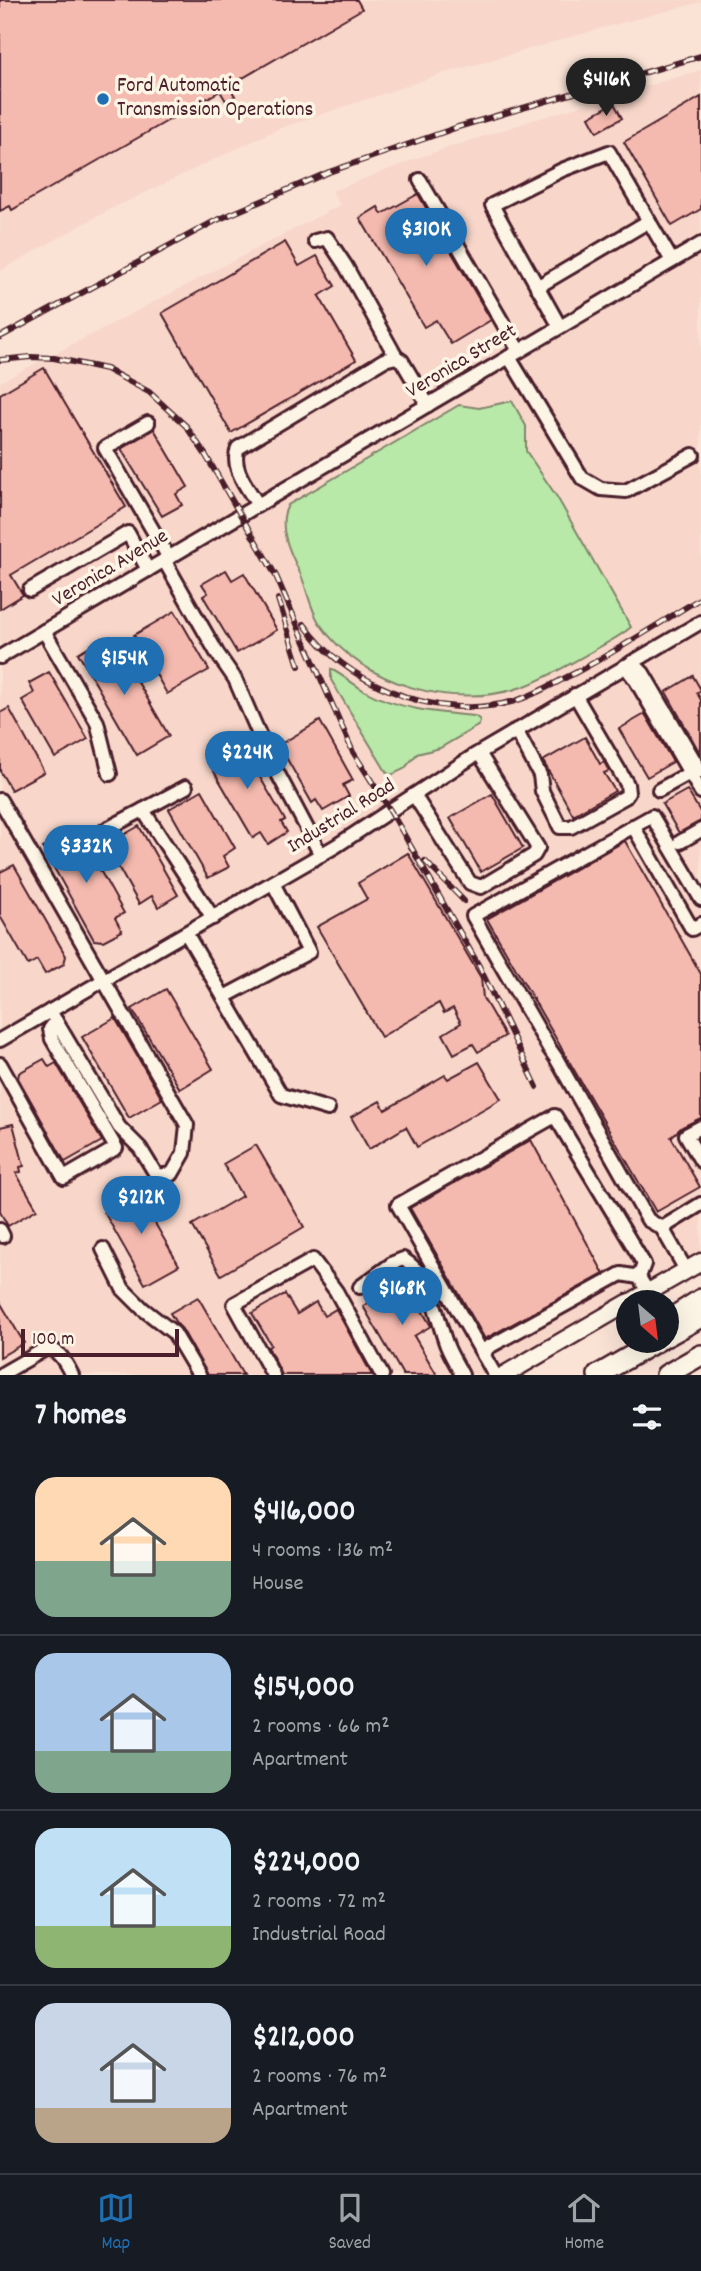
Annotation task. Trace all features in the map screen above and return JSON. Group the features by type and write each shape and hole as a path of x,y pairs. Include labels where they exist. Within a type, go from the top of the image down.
{"highway":[{"path":"679,1313 701,1299"},
{"path":"679,1329 701,1317"},
{"path":"591,1375 621,1353"},
{"path":"598,1375 636,1353"},
{"path":"666,1375 701,1355"}],"main road":[{"path":"651,1290 701,1262"},
{"path":"504,1375 616,1310"}],"street":[{"path":"560,327 492,205 562,170 609,152 672,261"},
{"path":"420,180 582,478 601,489 626,491 693,455"},
{"path":"537,287 649,221"},
{"path":"315,241 327,239 345,265 396,357 402,361 428,405"},
{"name":"Veronica Street","path":"242,514 701,244"},
{"path":"258,505 236,468 234,457 237,448 384,360 396,357"},
{"path":"148,423 105,448 140,508 216,653 235,679 269,757 321,855"},
{"path":"30,590 128,533 140,508"},
{"name":"Veronica Avenue","path":"0,657 242,514"},
{"path":"128,533 148,570"},
{"path":"697,624 701,640"},
{"name":"Industrial Road","path":"0,1040 53,1016 102,981 321,855 516,730 697,624"},
{"path":"44,631 97,722 110,774"},
{"path":"628,664 695,772 701,792"},
{"path":"516,730 540,775 542,791 560,827 571,827 625,797 628,793 627,783 575,695"},
{"path":"414,795 470,883 481,887 534,855 538,848 479,753"},
{"path":"659,790 695,772"},
{"path":"105,830 186,787"},
{"path":"0,800 187,1125 184,1153 172,1174 157,1176 140,1148 119,1127 53,1016"},
{"path":"143,810 213,918"},
{"path":"686,1270 662,1228 648,1220 473,916 652,816 701,899"},
{"path":"634,826 692,929 701,924"},
{"path":"680,842 701,830"},
{"path":"223,997 309,952 273,883"},
{"path":"186,933 281,1095 328,1109"},
{"path":"0,1064 64,1178 116,1148 52,1039 50,1029 53,1016"},
{"path":"495,1375 398,1205 555,1116 644,1264 639,1277"},
{"path":"701,1127 686,1135 701,1161"},
{"path":"662,1228 701,1204"},
{"path":"103,1249 123,1289 174,1333 199,1375"},
{"path":"360,1287 393,1263 403,1259 411,1264 435,1303 446,1345 462,1375"},
{"path":"273,1375 234,1304 313,1260 336,1291 382,1375"},
{"path":"484,1356 487,1348 510,1334 621,1275 639,1277"},
{"path":"639,1277 647,1290"},
{"path":"0,1375 47,1348 53,1349 63,1359 72,1375"}],"shaded area":[{"path":"0,0 701,2 439,75 278,129 107,211 0,271"},
{"path":"701,70 701,1256 642,1290 616,1290 616,1305 494,1375 0,1375 0,382 340,205 332,191 423,156"}],"green space":[{"path":"512,401 526,426 526,451 557,497 631,627 525,686 470,696 412,688 360,663 338,645 320,624 286,540 285,513 288,505 459,405 479,408"},
{"path":"331,669 363,690 389,702 475,716 480,720 479,725 440,748 417,754 404,769 391,775 387,773 331,680"}],"building":[{"name":"Ford Automatic Transmission Operations","path":"0,0 357,0 362,9 229,86 235,96 226,101 220,91 12,210 10,206 0,211"},
{"path":"701,97 701,209 672,226 624,142"},
{"path":"614,103 622,118 597,132 589,117"},
{"path":"418,194 491,320 451,344 436,320 424,327 360,218 378,207 382,214"},
{"path":"285,242 299,266 317,256 335,286 319,296 356,360 231,433 162,313"},
{"path":"44,368 126,507 11,575 23,595 0,609 0,394"},
{"path":"154,429 188,487 176,494 182,505 162,516 121,449"},
{"path":"226,570 232,580 244,573 277,630 237,653 203,596 208,593 202,584"},
{"path":"175,611 209,670 167,694 134,635"},
{"path":"98,641 105,653 117,646 169,736 137,755 78,653"},
{"path":"49,672 88,739 55,758 22,700 34,693 29,683"},
{"path":"693,676 701,690 697,693 701,700 701,755 666,692"},
{"path":"9,708 44,772 11,790 0,771 0,713"},
{"path":"645,714 673,762 647,777 619,729"},
{"path":"320,721 353,780 343,785 349,796 323,811 316,800 312,803 279,745"},
{"path":"585,737 600,764 604,762 609,771 604,773 615,791 573,815 543,761"},
{"path":"237,738 285,820 281,822 287,832 268,844 261,833 253,838 205,756"},
{"path":"202,790 235,848 223,856 229,867 208,878 169,809"},
{"path":"687,790 701,813 701,821 679,833 662,804"},
{"path":"492,794 523,848 481,872 450,818"},
{"path":"139,826 178,895 158,907 152,896 139,904 106,845"},
{"path":"77,829 124,913 115,918 122,931 103,941 94,940 43,848"},
{"path":"625,841 701,974 701,1118 682,1127 671,1137 700,1187 656,1212 487,919"},
{"path":"408,853 481,978 483,998 505,1036 478,1052 473,1044 454,1054 443,1034 461,1023 453,1008 444,1013 439,1003 381,1037 317,927 367,899 358,883"},
{"path":"14,865 66,956 64,964 45,974 37,960 28,965 0,916 0,872"},
{"path":"166,989 213,1069 180,1089 132,1009"},
{"path":"115,1018 162,1099 129,1118 82,1037"},
{"path":"44,1059 49,1067 56,1063 102,1141 65,1162 18,1078 19,1073"},
{"path":"479,1062 501,1099 417,1147 406,1127 369,1149 351,1117 380,1101 385,1110 445,1075 448,1079"},
{"path":"13,1124 24,1166 20,1167 21,1172 16,1173 37,1209 8,1226 0,1212 0,1127"},
{"path":"531,1140 604,1274 485,1339 410,1208"},
{"path":"256,1145 304,1227 221,1275 192,1225 242,1196 223,1164"},
{"path":"133,1185 179,1265 145,1284 104,1212 120,1203 115,1195"},
{"path":"411,1278 423,1298 417,1302 431,1326 414,1336 437,1375 403,1375 363,1306"},
{"path":"285,1294 297,1314 316,1302 324,1316 336,1309 372,1375 282,1375 268,1347 271,1345 252,1313"},
{"path":"198,1297 243,1375 208,1375 170,1313"},
{"path":"0,1302 24,1343 0,1357"}],"railway":[{"path":"0,337 215,221 329,172 458,127 701,56"},
{"path":"0,360 54,358 106,369 149,392 186,426 276,576 353,752 390,810 479,966 537,1087"},
{"path":"304,624 332,655 354,672 378,685 406,697 437,705 484,706 515,701 545,689 606,656 701,598"},
{"path":"278,599 299,666"},
{"path":"425,861 464,901"}],"place":[{"name":"Ford Automatic Transmission Operations","path":"103,99"}]}
